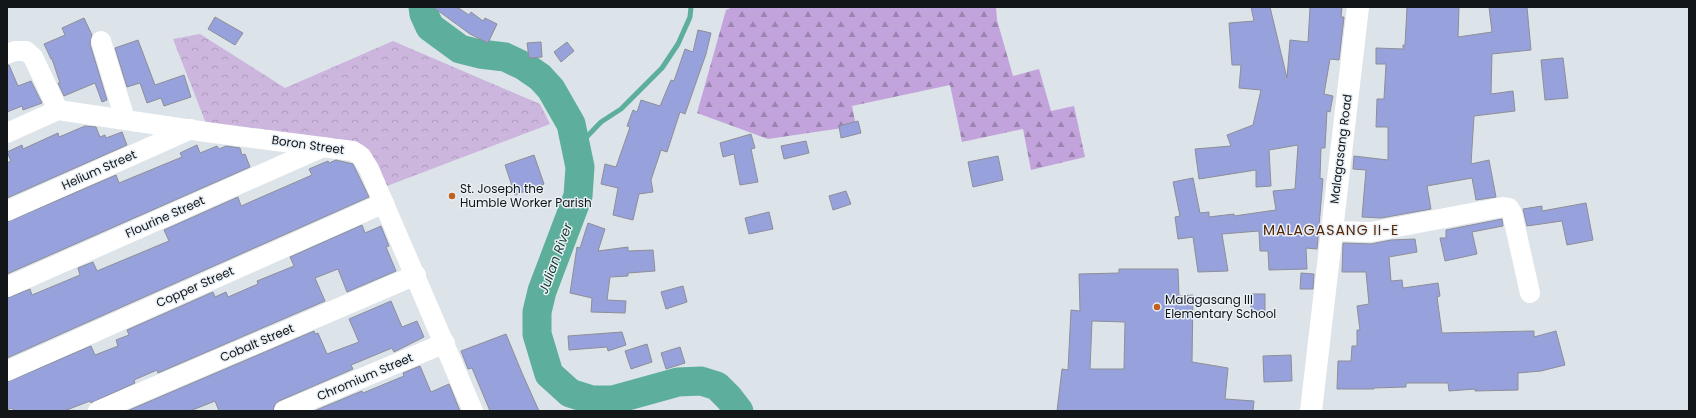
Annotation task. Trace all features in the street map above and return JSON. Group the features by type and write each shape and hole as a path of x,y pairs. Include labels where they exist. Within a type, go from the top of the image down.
{"main road":[{"name":"Malagasang Road","path":"1311,411 1358,7"}],"street":[{"path":"101,41 125,119"},
{"path":"7,133 58,110 33,57 16,53"},
{"name":"Boron Street","path":"58,110 323,147 353,152 361,156 369,169 416,275 472,411"},
{"name":"Helium Street","path":"7,211 191,129"},
{"name":"Flourine Street","path":"7,286 323,147"},
{"name":"Copper Street","path":"7,371 384,204"},
{"path":"1331,231 1371,232 1503,207 1509,208 1512,213 1530,293"},
{"name":"Cobalt Street","path":"98,411 416,275"},
{"name":"Chromium Street","path":"284,411 445,343"}],"green space":[{"path":"733,7 996,7 997,20 1013,76 1039,69 1051,111 1074,106 1085,157 1031,170 1023,129 962,142 950,85 852,106 856,126 768,139 697,113 726,10"},
{"path":"200,34 285,88 393,41 540,104 550,124 379,189 363,156 209,131 173,39"}],"building":[{"path":"433,7 457,7 469,15 471,12 483,21 485,18 497,24 488,43 470,34"},
{"path":"1251,7 1270,7 1287,78 1290,40 1308,42 1310,7 1342,7 1341,17 1344,17 1339,60 1330,59 1324,94 1333,96 1330,112 1327,111 1325,148 1321,148 1320,178 1323,179 1317,249 1306,248 1307,269 1269,270 1268,251 1260,251 1259,231 1222,234 1228,271 1198,272 1193,237 1178,239 1175,217 1180,216 1173,182 1193,178 1200,213 1209,212 1209,217 1234,214 1234,216 1276,210 1273,191 1295,189 1298,145 1269,150 1271,186 1256,187 1256,170 1199,179 1195,149 1231,146 1227,135 1253,125 1261,90 1239,88 1241,65 1232,65 1229,23 1254,21"},
{"path":"1407,7 1459,7 1458,37 1492,32 1489,7 1527,7 1531,50 1492,54 1491,94 1513,91 1515,111 1474,116 1471,164 1489,160 1496,197 1476,200 1472,178 1427,186 1431,209 1381,218 1362,217 1366,170 1353,169 1354,156 1388,160 1388,127 1376,127 1377,99 1384,99 1386,64 1376,64 1376,48 1403,49 1403,45 1405,45"},
{"path":"215,17 243,33 235,45 208,29"},
{"path":"84,18 92,35 90,44 107,100 102,102 95,83 64,96 58,83 60,83 52,59 44,44 65,35 62,28"},
{"path":"698,30 711,33 706,54 685,114 680,112 667,152 661,150 651,180 653,192 639,194 633,220 613,215 618,188 601,184 605,164 616,167 630,127 627,126 633,110 637,112 641,100 660,106 671,80 674,81 685,49 693,52"},
{"path":"138,40 155,85 184,75 191,97 164,106 161,98 147,103 140,83 127,87 115,48"},
{"path":"541,42 542,57 529,58 527,43"},
{"path":"567,42 574,51 561,62 554,52"},
{"path":"1563,58 1568,98 1545,100 1541,60"},
{"path":"7,65 9,65 18,86 31,81 42,103 23,110 22,106 7,112"},
{"path":"858,121 861,133 841,138 839,126"},
{"path":"85,126 96,127 100,137 105,135 106,138 122,132 127,145 7,198 7,163 11,161 7,152 22,145 23,149 58,133 59,137"},
{"path":"751,134 755,148 751,149 758,182 740,185 734,154 723,157 720,143"},
{"path":"806,141 809,153 784,159 781,146"},
{"path":"197,145 200,153 217,146 219,149 226,146 240,148 242,155 245,154 250,167 7,274 7,222 116,175 119,183 182,157 180,153"},
{"path":"534,155 544,184 515,195 505,165"},
{"path":"998,156 1003,180 973,187 968,162"},
{"path":"336,160 353,164 369,197 7,358 7,298 30,289 32,295 80,275 78,268 93,262 97,271 169,241 164,230 238,197 241,206 312,175 309,169 328,161 329,163"},
{"path":"846,191 851,204 833,210 829,196"},
{"path":"1586,203 1593,240 1567,245 1562,221 1527,226 1523,209 1542,206 1542,211"},
{"path":"769,212 773,229 749,234 745,218"},
{"path":"1502,219 1503,226 1472,232 1477,254 1445,261 1440,238 1446,238 1446,230"},
{"path":"588,223 605,229 598,251 628,247 628,251 653,250 655,271 628,273 628,276 610,277 607,300 626,301 625,313 591,312 592,298 570,293 577,247 580,248"},
{"path":"362,225 365,233 381,226 389,246 386,247 396,271 347,292 338,269 315,278 325,301 158,373 157,370 134,380 135,383 91,403 90,401 64,411 14,411 12,408 7,410 7,382 91,346 95,355 118,346 116,340 129,335 127,330 213,292 215,297 226,292 228,297 258,284 257,281 294,266 290,257"},
{"path":"1415,239 1417,252 1389,257 1391,281 1402,280 1403,288 1438,283 1440,296 1437,297 1442,333 1534,331 1534,337 1556,331 1565,365 1541,371 1518,373 1518,390 1475,391 1475,389 1449,391 1448,383 1406,383 1406,387 1337,389 1338,361 1351,361 1352,346 1357,346 1357,330 1360,330 1357,306 1369,304 1366,272 1342,272 1343,243 1371,244 1391,240"},
{"name":"Malagasang III Elementary School","path":"1119,269 1178,269 1179,296 1193,295 1192,362 1228,368 1225,399 1254,401 1253,411 1057,411 1062,369 1068,370 1071,310 1080,311 1079,274 1119,273","holes":["1092,321 1125,322 1124,369 1090,369"]},
{"path":"1301,273 1314,274 1313,289 1300,289"},
{"path":"683,286 687,302 666,309 661,292"},
{"path":"1251,294 1265,294 1265,312 1251,312"},
{"path":"391,301 402,327 417,321 424,337 394,352 392,348 351,365 353,369 279,401 275,404 273,411 219,411 215,401 190,411 127,411 314,331 315,334 318,333 327,354 359,342 349,319"},
{"path":"622,332 626,345 608,351 607,347 569,350 568,336"},
{"path":"506,334 539,411 490,411 472,368 468,369 461,351"},
{"path":"647,344 652,362 631,369 625,351"},
{"path":"680,347 685,363 666,369 661,353"},
{"path":"1291,355 1292,381 1264,382 1263,356"},
{"path":"420,366 431,392 449,384 460,411 314,411 362,391 363,393 404,376 403,373"}],"waterway":[{"name":"Julian River","path":"423,7 424,14 430,27 460,49 480,54 505,57 524,66 540,77 551,89 571,124 580,167 578,196 542,291 537,312 537,334 549,374 570,393 592,400 613,400 678,382 701,381 717,386 739,411"},
{"path":"576,148 601,122 621,109 662,68 678,44 690,17 691,7"}],"place":[{"name":"St. Joseph the Humble Worker Parish","path":"452,196"},
{"name":"Malagasang III Elementary School","path":"1157,307"}],"district":[{"name":"MALAGASANG II-E","path":"1331,230"}]}
